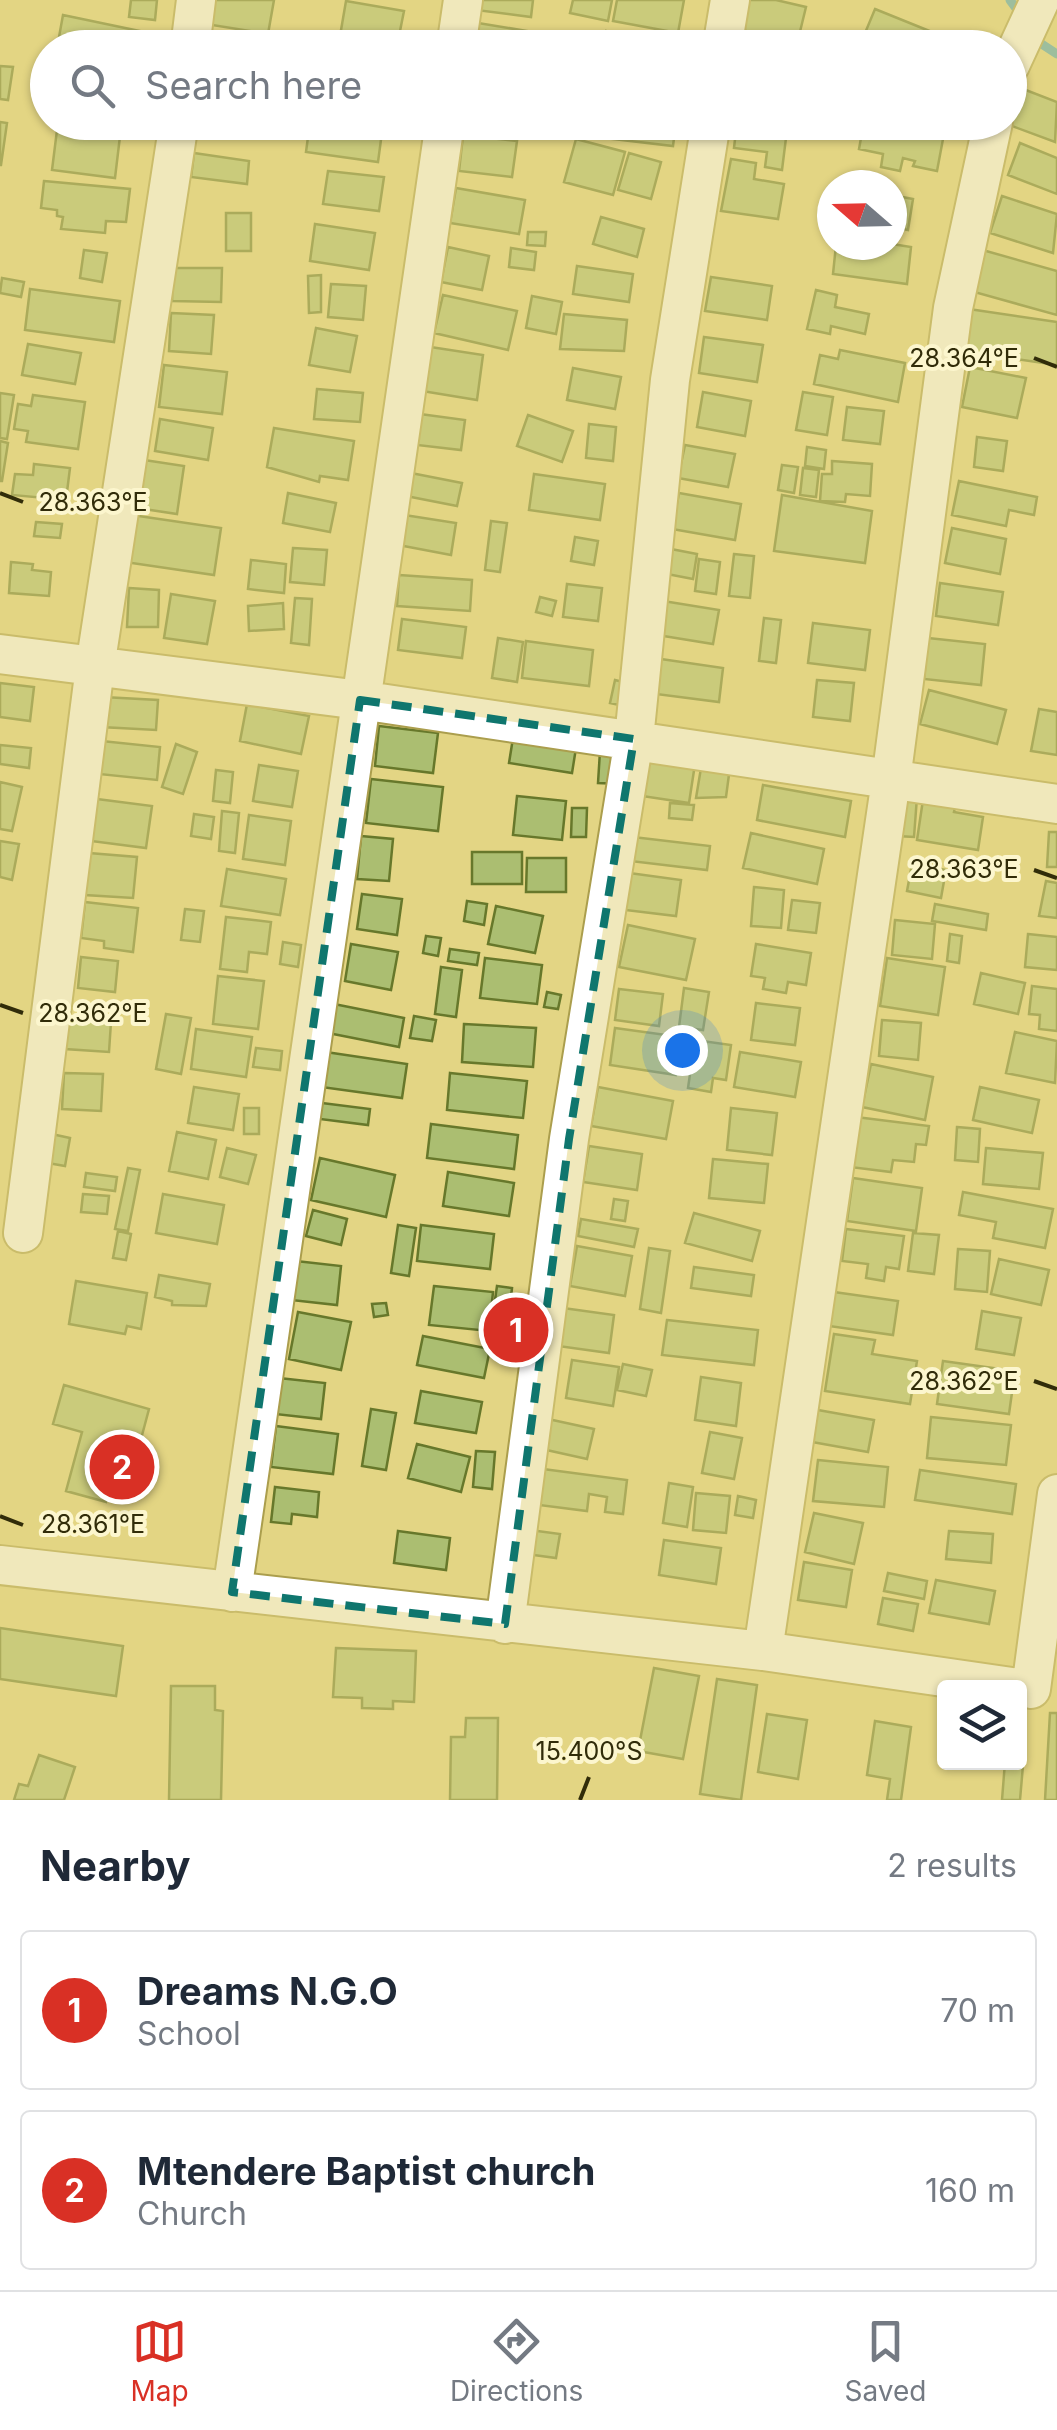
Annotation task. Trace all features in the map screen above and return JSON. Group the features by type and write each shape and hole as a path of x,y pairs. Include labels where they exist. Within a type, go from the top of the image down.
{"street":[{"path":"192,30 196,0"},
{"path":"459,30 463,0"},
{"path":"725,30 730,0"},
{"path":"1026,30 1040,0"},
{"path":"23,1233 95,667 176,140"},
{"path":"232,1592 443,140"},
{"path":"505,1624 569,1139 634,740 670,380 707,140"},
{"path":"763,1651 891,780 954,308 989,140"},
{"path":"0,654 360,700 1057,804"},
{"path":"0,1565 763,1651 1032,1689 1057,1494"}],"highlighted area":[{"path":"360,700 634,739 569,1139 505,1624 232,1592"}],"building":[{"path":"131,0 157,0 155,20 129,17"},
{"path":"210,0 274,0 269,30 206,24"},
{"path":"477,0 533,0 531,17 476,10"},
{"path":"573,0 612,0 608,21 570,13"},
{"path":"617,0 684,0 679,30 613,21"},
{"path":"737,0 776,0 806,7 800,30 730,27"},
{"path":"346,1 404,11 400,30 341,30"},
{"path":"875,9 927,30 866,30"},
{"path":"63,15 135,30 60,30"},
{"path":"466,21 521,30 465,30"},
{"path":"0,66 13,67 8,100 0,99"},
{"path":"1027,90 1057,102 1055,142 1027,132"},
{"path":"0,122 7,123 1,165 0,165"},
{"path":"56,140 120,140 115,178 52,170"},
{"path":"308,140 381,140 378,162 306,152"},
{"path":"462,140 517,141 512,177 459,171"},
{"path":"576,140 625,152 613,195 564,182"},
{"path":"622,140 674,140 673,146"},
{"path":"735,140 786,140 782,170 765,167 767,152 734,148"},
{"path":"861,140 943,140 937,171 913,166 915,161 903,158 900,170 881,167 883,154 859,149"},
{"path":"1020,143 1057,158 1057,194 1008,175"},
{"path":"194,153 249,161 247,184 191,177"},
{"path":"629,153 661,162 651,199 618,190"},
{"path":"731,159 756,163 754,179 784,184 778,219 721,211"},
{"path":"328,171 384,177 379,211 323,204"},
{"path":"44,181 130,189 126,222 106,221 105,233 61,229 63,217 57,216 57,210 41,208"},
{"path":"456,188 525,200 519,234 450,223"},
{"path":"1002,196 1057,214 1053,253 990,233"},
{"path":"907,198 913,199 907,230"},
{"path":"226,213 251,213 251,251 226,251"},
{"path":"601,217 644,229 637,257 593,244"},
{"path":"315,224 375,233 369,270 310,261"},
{"path":"528,232 546,232 545,246 527,245"},
{"path":"907,246 911,247 907,284 833,274 834,260 907,260"},
{"path":"448,247 489,256 482,290 441,282"},
{"path":"511,248 536,252 534,270 509,267"},
{"path":"979,249 1057,271 1057,315 967,290"},
{"path":"84,250 107,253 102,282 80,278"},
{"path":"577,266 633,274 629,302 573,294"},
{"path":"172,268 222,268 221,302 172,301"},
{"path":"321,275 321,312 309,313 308,276"},
{"path":"711,277 772,286 767,320 705,311"},
{"path":"2,278 24,282 21,297 0,293"},
{"path":"331,284 366,286 363,320 328,317"},
{"path":"30,289 120,301 114,342 25,330"},
{"path":"816,290 837,295 835,307 869,314 865,334 831,326 830,334 807,329"},
{"path":"443,295 517,311 508,350 434,333"},
{"path":"532,296 562,302 556,334 526,328"},
{"path":"962,308 1057,322 1057,365 955,350"},
{"path":"171,313 214,315 211,354 169,351"},
{"path":"564,314 627,320 624,351 560,349"},
{"path":"316,328 357,336 350,372 309,365"},
{"path":"704,337 763,345 757,382 699,373"},
{"path":"28,344 81,353 75,384 22,375"},
{"path":"424,346 483,355 477,400 416,390"},
{"path":"840,350 905,363 898,402 814,384 820,355 838,359"},
{"path":"164,365 227,372 222,414 159,407"},
{"path":"970,367 1026,378 1017,418 962,407"},
{"path":"573,368 621,377 615,409 567,400"},
{"path":"317,389 363,393 360,422 314,419"},
{"path":"703,392 751,401 745,436 697,427"},
{"path":"803,392 833,397 827,435 796,430"},
{"path":"0,393 14,395 7,439 0,438"},
{"path":"33,395 85,402 78,449 26,442 28,431 14,429 18,404 31,406"},
{"path":"847,407 884,411 880,444 843,440"},
{"path":"420,414 465,420 461,450 417,445"},
{"path":"528,415 573,431 562,462 517,446"},
{"path":"160,419 213,428 208,460 155,451"},
{"path":"589,424 616,427 613,461 586,458"},
{"path":"274,428 354,441 348,480 320,476 319,482 267,467"},
{"path":"977,437 1007,441 1003,471 974,467"},
{"path":"0,441 8,443 2,481 0,481"},
{"path":"685,445 735,454 728,487 678,478"},
{"path":"807,447 826,450 824,469 805,466"},
{"path":"131,458 184,466 177,514 124,506"},
{"path":"832,461 872,464 870,496 846,494 845,502 820,501 822,474 832,474"},
{"path":"34,464 70,468 66,500 12,495 15,474 33,475"},
{"path":"782,465 798,467 794,493 778,490"},
{"path":"803,468 819,470 816,497 800,495"},
{"path":"411,473 462,483 457,506 406,496"},
{"path":"534,474 605,484 600,520 529,510"},
{"path":"959,481 1037,497 1034,515 1009,510 1006,526 952,515"},
{"path":"288,493 336,503 330,532 283,523"},
{"path":"679,493 741,504 735,540 672,529"},
{"path":"782,495 872,511 865,563 774,551"},
{"path":"125,514 221,528 214,575 118,561"},
{"path":"398,514 456,523 451,555 393,544"},
{"path":"491,521 507,523 500,572 485,570"},
{"path":"36,522 62,524 60,538 34,536"},
{"path":"952,528 1006,539 1000,574 945,563"},
{"path":"575,537 598,541 594,565 571,561"},
{"path":"293,548 327,550 324,585 290,582"},
{"path":"671,549 697,554 693,579 667,574"},
{"path":"734,554 754,556 750,598 729,596"},
{"path":"699,559 720,562 716,594 695,591"},
{"path":"251,560 286,564 284,593 248,589"},
{"path":"11,562 33,564 32,570 51,572 49,596 9,593"},
{"path":"399,575 472,580 470,611 397,606"},
{"path":"940,583 1003,592 998,625 936,616"},
{"path":"567,584 602,588 598,621 563,617"},
{"path":"129,588 159,590 158,627 127,627"},
{"path":"171,594 215,601 207,644 164,638"},
{"path":"540,597 556,601 552,616 536,612"},
{"path":"295,598 312,599 309,645 291,643"},
{"path":"657,600 719,610 713,644 651,634"},
{"path":"283,603 284,629 249,631 248,606"},
{"path":"764,618 781,620 776,663 759,661"},
{"path":"402,619 466,627 462,658 398,650"},
{"path":"813,623 870,630 865,670 808,663"},
{"path":"498,638 523,642 517,682 492,678"},
{"path":"928,638 985,644 981,685 924,679"},
{"path":"526,641 593,650 589,686 522,678"},
{"path":"661,659 723,668 719,702 656,694"},
{"path":"615,680 635,685 629,707 610,703"},
{"path":"817,680 854,683 850,721 813,717"},
{"path":"0,683 34,687 30,721 0,717"},
{"path":"929,690 1006,710 997,744 920,724"},
{"path":"103,697 158,700 156,730 101,727"},
{"path":"247,704 309,716 301,754 240,741"},
{"path":"1039,709 1057,712 1057,755 1031,751"},
{"path":"379,726 438,733 433,773 375,766"},
{"path":"513,738 576,748 572,773 509,763"},
{"path":"92,740 160,747 157,780 89,773"},
{"path":"176,744 197,752 183,794 162,787"},
{"path":"0,745 31,748 29,768 0,764"},
{"path":"600,751 622,751 621,784 598,783"},
{"path":"648,757 695,764 689,803 642,796"},
{"path":"702,762 730,767 726,797 696,798"},
{"path":"259,765 298,771 292,807 253,801"},
{"path":"216,770 233,772 230,803 213,801"},
{"path":"371,779 443,787 438,831 366,823"},
{"path":"0,782 22,787 12,831 0,829"},
{"path":"763,785 851,801 845,837 757,820"},
{"path":"924,793 957,798 954,812 983,817 978,850 917,840"},
{"path":"900,795 917,797 914,837 897,836"},
{"path":"517,796 566,801 562,840 513,835"},
{"path":"97,799 152,806 146,848 91,841"},
{"path":"670,803 694,805 692,820 669,818"},
{"path":"572,808 587,808 586,837 571,837"},
{"path":"222,811 239,813 235,853 219,851"},
{"path":"194,814 214,817 211,839 191,836"},
{"path":"249,815 291,821 285,865 243,859"},
{"path":"1049,832 1057,832 1057,867 1047,867"},
{"path":"751,833 824,849 817,884 743,868"},
{"path":"361,836 393,839 389,881 357,879"},
{"path":"633,837 710,846 707,870 630,861"},
{"path":"0,841 19,844 12,880 0,877"},
{"path":"472,852 522,852 522,884 472,884"},
{"path":"89,853 137,857 133,898 85,895"},
{"path":"527,858 566,858 566,892 526,892"},
{"path":"912,864 946,870 941,898 907,891"},
{"path":"227,869 286,879 280,915 221,906"},
{"path":"622,872 681,880 676,916 617,909"},
{"path":"1046,881 1057,883 1057,918 1039,916"},
{"path":"754,887 784,890 781,928 751,926"},
{"path":"362,894 402,899 397,935 357,929"},
{"path":"792,900 820,903 816,933 788,930"},
{"path":"467,901 487,904 484,925 464,921"},
{"path":"85,902 138,908 133,952 104,948 104,941 81,938"},
{"path":"935,904 988,914 986,930 932,921"},
{"path":"496,906 543,916 535,953 488,944"},
{"path":"185,909 204,911 200,942 181,940"},
{"path":"226,917 271,922 267,954 249,952 247,972 220,969"},
{"path":"895,920 935,924 932,959 892,955"},
{"path":"628,925 695,939 686,980 619,967"},
{"path":"950,934 962,936 959,963 947,961"},
{"path":"1028,934 1057,937 1057,970 1025,967"},
{"path":"426,936 441,938 438,956 423,953"},
{"path":"283,942 301,945 298,967 280,964"},
{"path":"351,944 398,952 391,990 345,981"},
{"path":"756,944 811,953 806,985 788,982 786,993 763,989 765,978 751,976"},
{"path":"450,949 479,953 477,965 448,961"},
{"path":"81,957 118,961 115,992 78,988"},
{"path":"485,958 542,965 537,1004 480,998"},
{"path":"887,958 945,967 938,1015 880,1006"},
{"path":"441,967 462,970 456,1017 435,1014"},
{"path":"981,973 1025,983 1018,1014 974,1004"},
{"path":"218,976 264,981 258,1029 213,1024"},
{"path":"1032,986 1057,989 1057,1031 1039,1029 1040,1015 1029,1014"},
{"path":"684,988 709,992 703,1030 679,1027"},
{"path":"619,989 663,994 659,1026 615,1020"},
{"path":"547,992 561,995 558,1009 544,1007"},
{"path":"329,1003 404,1018 399,1047 323,1032"},
{"path":"756,1003 800,1008 795,1045 751,1040"},
{"path":"166,1014 191,1018 181,1074 156,1069"},
{"path":"414,1016 436,1020 432,1041 410,1038"},
{"path":"68,1018 111,1022 109,1052 65,1049"},
{"path":"882,1020 921,1023 918,1060 879,1056"},
{"path":"464,1024 536,1028 533,1067 462,1062"},
{"path":"615,1028 681,1037 676,1075 610,1065"},
{"path":"196,1029 252,1037 246,1077 191,1069"},
{"path":"1015,1032 1057,1041 1055,1083 1006,1073"},
{"path":"695,1040 731,1045 726,1080 713,1078 711,1092 688,1088"},
{"path":"256,1048 282,1051 280,1070 253,1067"},
{"path":"319,1051 407,1064 402,1098 314,1086"},
{"path":"740,1052 801,1062 795,1097 734,1087"},
{"path":"871,1064 933,1077 925,1120 862,1107"},
{"path":"64,1073 103,1074 101,1111 62,1109"},
{"path":"450,1073 527,1081 523,1118 447,1110"},
{"path":"194,1087 239,1094 233,1130 188,1123"},
{"path":"598,1087 673,1101 666,1139 591,1126"},
{"path":"980,1087 1039,1100 1032,1133 973,1120"},
{"path":"314,1102 370,1109 368,1125 312,1118"},
{"path":"244,1108 259,1108 259,1134 244,1134"},
{"path":"731,1108 777,1113 772,1155 727,1150"},
{"path":"856,1117 929,1126 926,1145 916,1144 914,1162 893,1160 891,1172 850,1167"},
{"path":"431,1124 518,1135 514,1169 427,1158"},
{"path":"957,1127 980,1129 978,1162 955,1160"},
{"path":"177,1132 216,1140 208,1179 169,1171"},
{"path":"47,1133 70,1138 65,1166 42,1162"},
{"path":"589,1146 642,1154 637,1190 583,1182"},
{"path":"227,1148 256,1155 248,1184 220,1177"},
{"path":"986,1148 1043,1153 1039,1189 983,1184"},
{"path":"320,1158 395,1175 386,1217 311,1200"},
{"path":"713,1159 768,1164 764,1203 709,1198"},
{"path":"128,1168 140,1170 128,1231 115,1229"},
{"path":"448,1172 514,1183 509,1216 443,1206"},
{"path":"86,1173 117,1177 115,1191 84,1187"},
{"path":"853,1178 922,1188 916,1231 847,1221"},
{"path":"963,1192 1053,1209 1045,1248 993,1238 996,1222 959,1215"},
{"path":"83,1194 109,1196 107,1214 81,1212"},
{"path":"163,1194 224,1205 217,1244 156,1233"},
{"path":"614,1199 628,1201 625,1221 611,1219"},
{"path":"313,1210 347,1219 341,1245 306,1236"},
{"path":"694,1213 760,1231 752,1261 685,1243"},
{"path":"581,1219 638,1229 634,1247 578,1236"},
{"path":"398,1225 416,1228 409,1276 391,1273"},
{"path":"421,1225 494,1234 490,1269 417,1261"},
{"path":"846,1229 904,1236 899,1269 886,1267 884,1281 866,1278 868,1264 842,1261"},
{"path":"118,1231 131,1234 126,1260 113,1258"},
{"path":"913,1233 939,1235 934,1274 908,1271"},
{"path":"577,1246 632,1256 625,1296 570,1286"},
{"path":"649,1248 670,1251 661,1313 640,1309"},
{"path":"958,1249 990,1251 987,1292 955,1289"},
{"path":"999,1259 1049,1270 1041,1305 991,1294"},
{"path":"287,1260 341,1266 337,1305 282,1299"},
{"path":"694,1267 754,1275 751,1296 691,1288"},
{"path":"159,1275 210,1284 206,1306 172,1305 172,1301 155,1297"},
{"path":"76,1281 147,1293 141,1329 127,1326 125,1334 69,1324"},
{"path":"434,1286 493,1292 489,1331 429,1325"},
{"path":"497,1286 512,1288 509,1316 493,1314"},
{"path":"834,1292 898,1301 893,1335 829,1326"},
{"path":"386,1303 388,1315 374,1317 372,1304"},
{"path":"563,1308 614,1315 609,1353 558,1346"},
{"path":"982,1311 1021,1318 1014,1355 976,1349"},
{"path":"298,1312 351,1322 341,1370 289,1359"},
{"path":"667,1320 758,1330 754,1365 662,1355"},
{"path":"834,1334 875,1340 872,1354 917,1361 910,1404 825,1391"},
{"path":"423,1336 490,1349 484,1378 417,1365"},
{"path":"572,1360 619,1367 613,1406 566,1398"},
{"path":"943,1361 1015,1371 1009,1414 937,1404"},
{"path":"623,1364 652,1370 646,1396 617,1390"},
{"path":"701,1377 741,1383 736,1426 695,1420"},
{"path":"279,1378 325,1383 321,1419 275,1414"},
{"path":"64,1385 149,1409 141,1439 124,1434 106,1502 66,1491 82,1432 53,1424"},
{"path":"421,1391 482,1402 476,1433 415,1423"},
{"path":"371,1409 396,1413 386,1470 362,1466"},
{"path":"818,1410 874,1420 868,1452 812,1442"},
{"path":"931,1417 1011,1425 1006,1465 927,1458"},
{"path":"548,1419 594,1429 587,1459 542,1449"},
{"path":"276,1426 338,1434 333,1474 271,1467"},
{"path":"710,1432 742,1438 734,1479 702,1473"},
{"path":"417,1444 470,1457 461,1492 408,1478"},
{"path":"476,1451 495,1452 492,1489 473,1487"},
{"path":"818,1460 888,1467 884,1507 813,1501"},
{"path":"543,1469 627,1480 623,1514 605,1512 607,1497 589,1494 587,1511 539,1505"},
{"path":"920,1470 1016,1484 1012,1514 915,1500"},
{"path":"669,1483 693,1487 687,1527 663,1523"},
{"path":"275,1487 319,1492 317,1517 292,1514 291,1524 271,1522"},
{"path":"696,1493 730,1496 726,1533 693,1530"},
{"path":"738,1496 756,1500 753,1518 735,1515"},
{"path":"814,1513 863,1523 854,1564 805,1552"},
{"path":"530,1530 560,1534 556,1558 526,1554"},
{"path":"398,1531 450,1538 446,1570 394,1563"},
{"path":"949,1531 993,1534 991,1563 946,1559"},
{"path":"664,1540 721,1548 716,1584 659,1575"},
{"path":"804,1562 852,1570 846,1607 798,1600"},
{"path":"888,1573 927,1581 924,1599 884,1591"},
{"path":"936,1580 995,1591 989,1624 929,1613"},
{"path":"883,1598 918,1604 913,1631 878,1624"},
{"path":"0,1628 123,1646 116,1696 0,1679"},
{"path":"336,1648 416,1651 414,1702 393,1701 393,1709 362,1708 362,1698 333,1697"},
{"path":"654,1668 699,1676 683,1759 638,1751"},
{"path":"717,1679 757,1685 741,1800 700,1794"},
{"path":"171,1686 215,1686 215,1710 223,1711 221,1800 169,1800"},
{"path":"1050,1713 1057,1713 1057,1800 1045,1800"},
{"path":"767,1714 807,1720 798,1779 758,1772"},
{"path":"466,1718 498,1718 497,1800 450,1800 451,1737 465,1737"},
{"path":"875,1721 911,1727 901,1800 887,1800 890,1779 867,1775"},
{"path":"39,1755 75,1767 64,1800 14,1800 19,1784 28,1786"},
{"path":"1004,1770 1023,1770 1020,1800 1002,1800"}],"waterway":[{"path":"1010,0 1018,11"},
{"path":"1034,39 1057,54"}],"place":[{"name":"Dreams N.G.O","path":"516,1330"},
{"name":"Mtendere Baptist church","path":"122,1467"}]}
